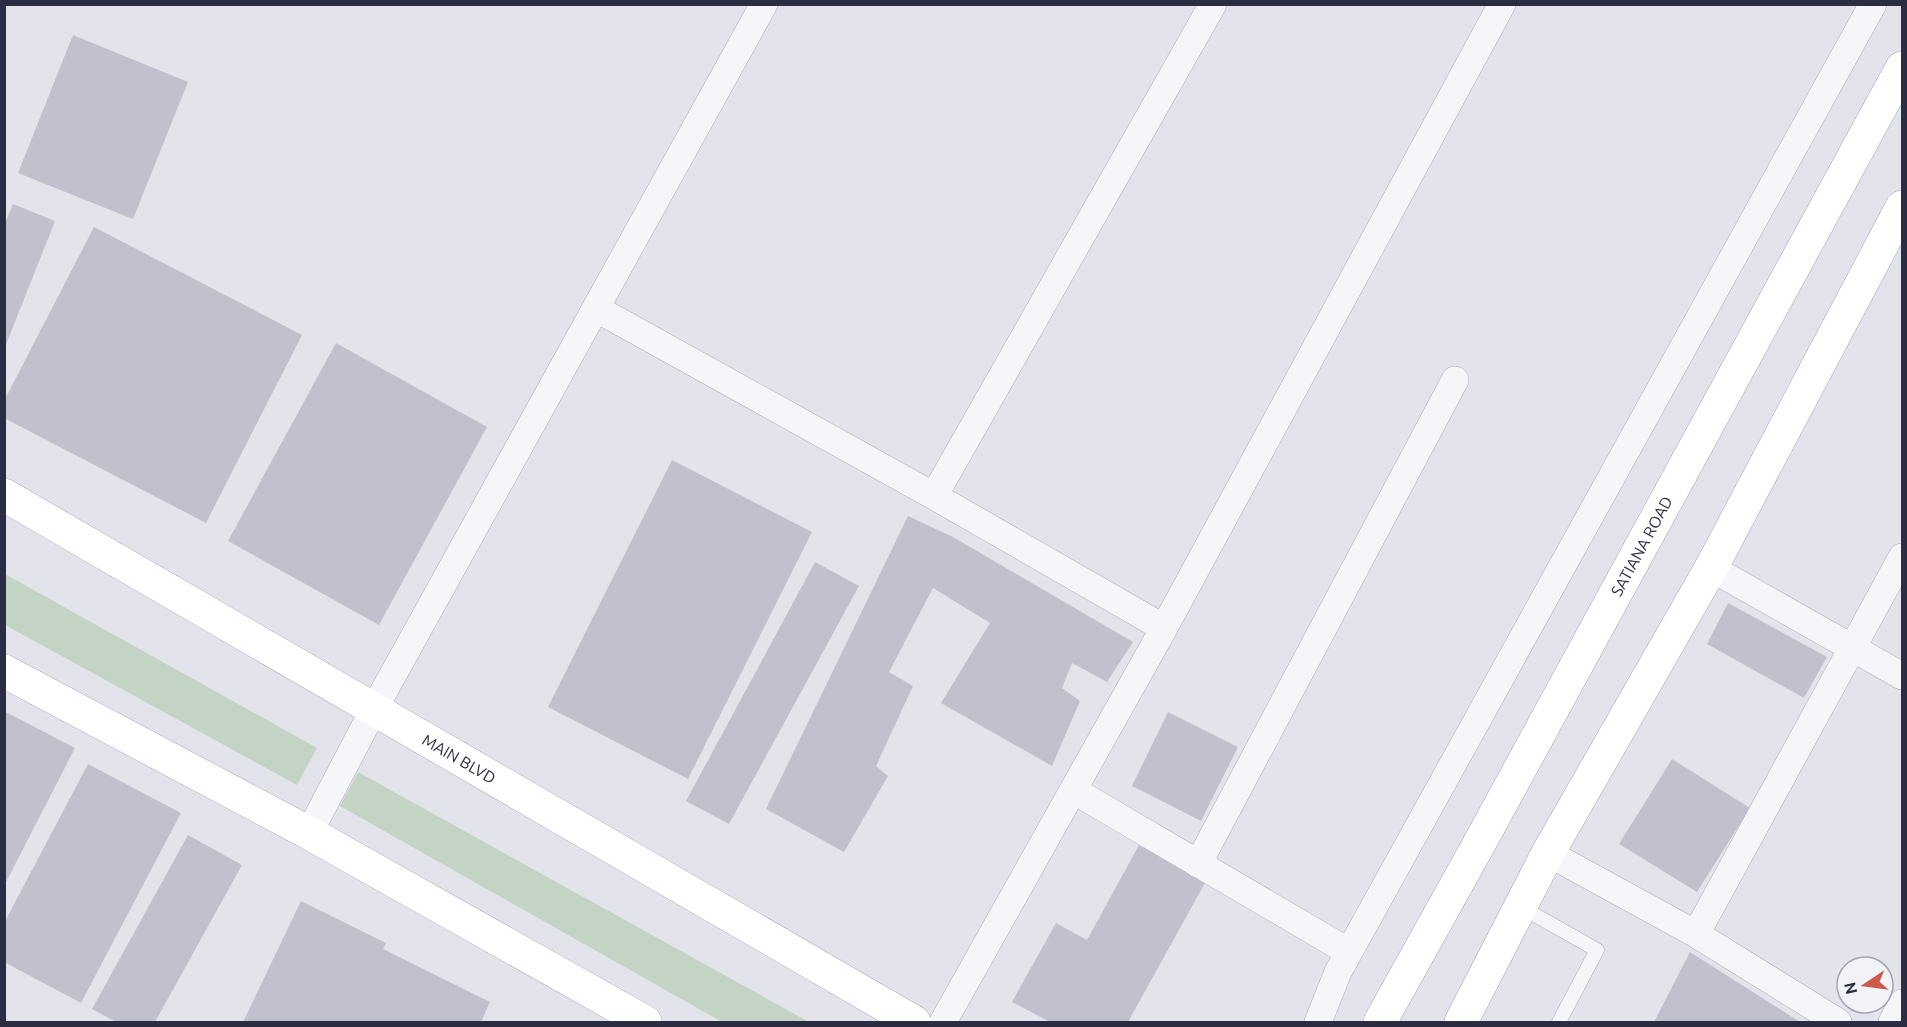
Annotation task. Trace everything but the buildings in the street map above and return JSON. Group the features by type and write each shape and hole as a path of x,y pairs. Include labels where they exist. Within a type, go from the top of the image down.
{"main road":[{"name":"SATIANA ROAD","path":"1380,1020 1902,68"},
{"path":"1461,1023 1548,853 1711,568 1902,207"},
{"name":"MAIN BLVD","path":"4,495 914,1023"},
{"path":"4,671 309,833 645,1023"}],"street":[{"path":"309,833 374,709 764,4"},
{"path":"934,496 1213,4"},
{"path":"943,1023 1164,628 1502,4"},
{"path":"1318,1023 1338,972 1873,4"},
{"path":"597,309 934,496 1164,628"},
{"path":"1198,864 1455,380"},
{"path":"1696,934 1902,557"},
{"path":"1711,568 1902,676"},
{"path":"1073,790 1349,952"},
{"path":"1548,853 1696,934 1838,1023"},
{"path":"1892,1023 1902,1003"}],"lane":[{"path":"1521,906 1597,950 1559,1023"}],"green space":[{"path":"5,574 317,748 297,785 5,625"},
{"path":"358,772 809,1022 722,1022 340,806"}]}
